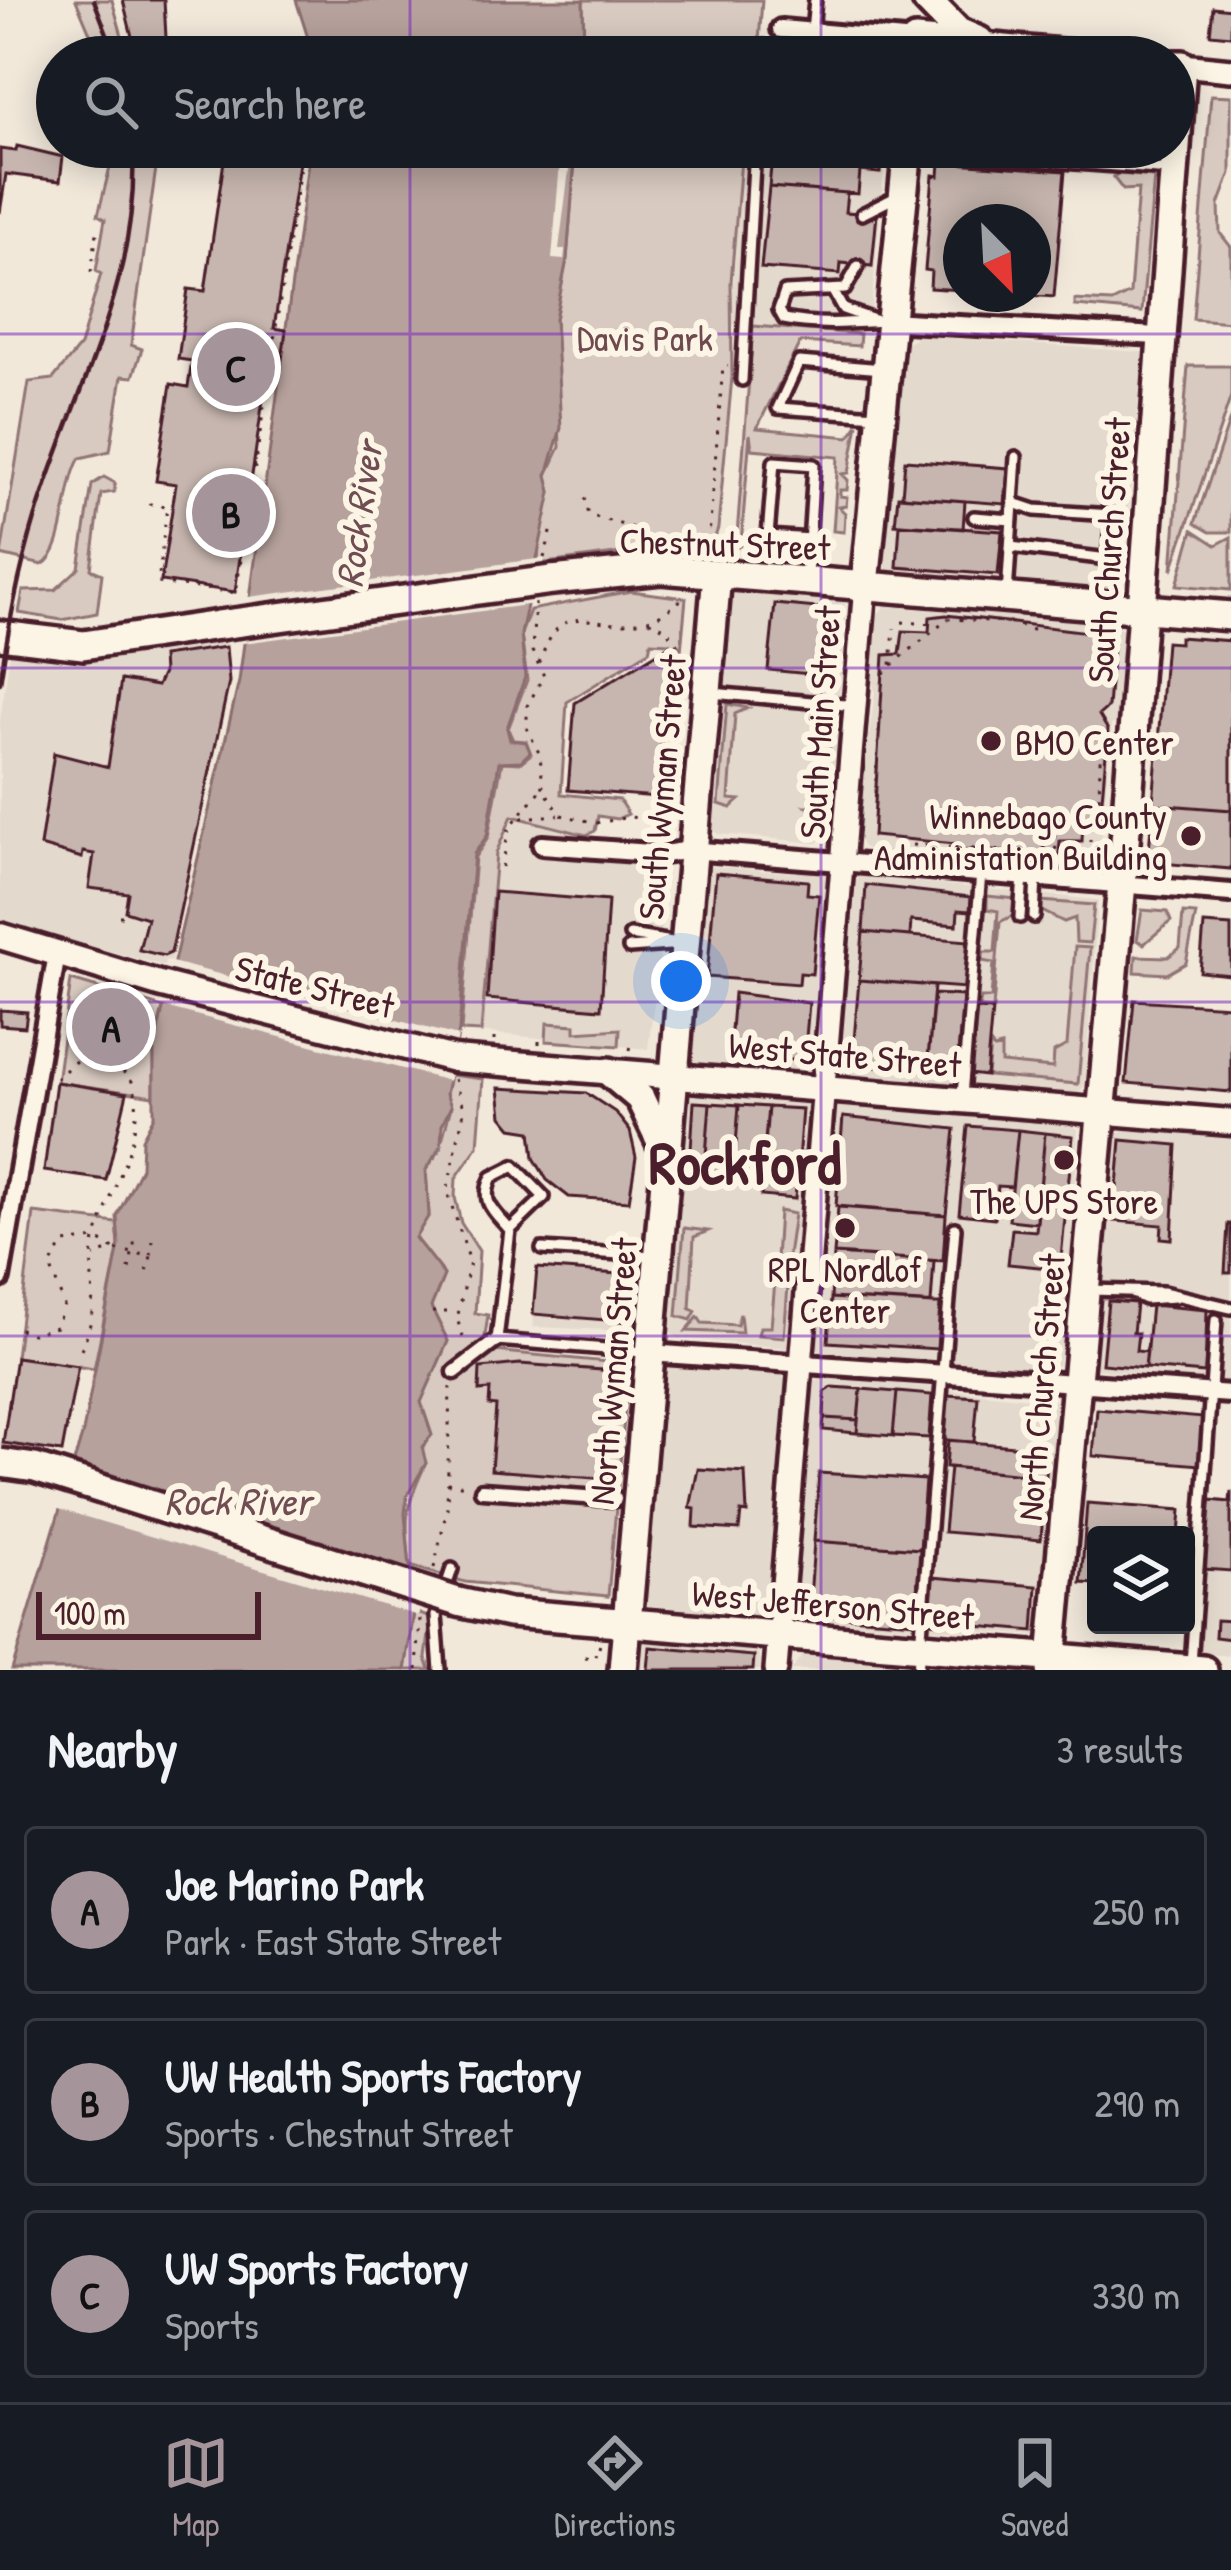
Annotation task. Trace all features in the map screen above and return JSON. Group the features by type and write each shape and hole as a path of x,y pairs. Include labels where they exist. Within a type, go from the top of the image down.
{"main road":[{"path":"923,0 968,36"},
{"path":"917,36 923,0"},
{"name":"South Main Street","path":"865,585 883,369 882,321 906,168"},
{"name":"South Church Street","path":"1101,1111 1122,884 1173,170"},
{"name":"Chestnut Street","path":"0,635 83,645 627,570 1231,616"},
{"name":"South Wyman Street","path":"673,1077 717,574"},
{"name":"State Street","path":"0,936 454,1068"},
{"name":"West State Street","path":"454,1068 609,1072 1231,1122"},
{"path":"609,1072 650,1112 666,1162"},
{"name":"North Wyman Street","path":"623,1670 673,1077"},
{"name":"North Church Street","path":"1052,1664 1101,1111"},
{"name":"West Jefferson Street","path":"0,1463 35,1468 458,1602 509,1613 778,1637 919,1659 1203,1670"}],"street":[{"path":"781,29 836,36"},
{"path":"1195,67 1231,70"},
{"path":"882,321 1158,336"},
{"name":"South Main Street","path":"776,1670 865,585"},
{"path":"542,845 664,854 690,850 1231,893"},
{"path":"0,1278 7,1195 57,954"},
{"path":"455,1372 497,1340"},
{"path":"649,1353 1231,1394"},
{"path":"482,1490 615,1499"}],"lane":[{"path":"812,32 815,0"},
{"path":"742,380 754,168"},
{"path":"1148,168 1173,170"},
{"path":"862,214 879,201 903,195"},
{"path":"858,266 852,283 834,293 785,292 779,310 784,319 810,324 866,327 882,321"},
{"path":"834,293 843,309 882,321"},
{"path":"879,415 778,408 799,362 883,369"},
{"path":"1006,596 1016,457"},
{"path":"806,582 810,539 814,465 774,462 768,536 810,539"},
{"path":"974,517 1036,510 1112,515 1108,559 1011,551"},
{"path":"704,692 856,706"},
{"path":"961,1100 981,873"},
{"path":"1020,917 1030,877"},
{"path":"1030,877 1034,917"},
{"path":"630,935 683,944"},
{"path":"629,948 683,944"},
{"path":"510,1230 492,1213 486,1197 492,1177 514,1166 544,1197 510,1230 497,1340 649,1353"},
{"path":"919,1659 955,1228"},
{"path":"542,1249 657,1256"},
{"path":"1085,1289 1175,1297 1231,1308"},
{"path":"1191,1669 1216,1320"},
{"path":"440,1670 436,1616 452,1569"}],"path":[{"path":"149,503 167,506 158,583 236,593 300,168"},
{"path":"91,272 97,233"},
{"path":"694,554 709,536 722,365 742,366"},
{"path":"585,499 590,515 605,524 633,528 646,549"},
{"path":"553,525 532,651 542,683 526,716 540,755 543,788 561,815"},
{"path":"647,620 688,593"},
{"path":"538,664 550,633 574,619 647,620 665,628 684,651"},
{"path":"875,793 883,674 948,619 1035,631"},
{"path":"902,622 938,625"},
{"path":"891,666 894,628"},
{"path":"912,845 1036,853 1099,798 1101,729"},
{"path":"502,867 505,837 543,788"},
{"path":"1090,842 1091,808"},
{"path":"518,819 561,815 598,823 669,820"},
{"path":"1043,848 1081,849"},
{"path":"81,1349 97,1297 92,1257 125,1156 135,1094 130,1076 102,1056 100,1022 88,1006"},
{"path":"56,1078 100,1039"},
{"path":"434,1568 447,1508 447,1397 466,1345 458,1312 471,1274 447,1191 464,1111 454,1068"},
{"path":"128,1269 136,1235"},
{"path":"20,1329 32,1334 56,1327 64,1305 51,1277 55,1252 77,1238 151,1256"},
{"path":"147,1272 153,1240"},
{"path":"92,1257 114,1250"},
{"path":"432,1312 458,1312"},
{"path":"446,1483 482,1490"},
{"path":"417,1670 420,1619"},
{"path":"585,1658 595,1658 596,1646 604,1647"}],"shaded area":[{"path":"741,168 884,168 869,335 731,325"},
{"path":"919,336 1143,352 1121,590 887,570 883,555 898,347"},
{"path":"738,592 843,602 846,608 829,833 817,843 718,834 708,827 727,600"},
{"name":"BMO Center","path":"885,606 982,614 1043,612 1116,622 1125,634 1122,716 1111,726 1099,867 1031,866 948,853 931,858 873,853 862,846 856,832 875,691 870,675 874,618"},
{"path":"225,639 229,682 171,962 165,960 164,966 0,921 0,720 10,653 73,663"},
{"path":"489,815 575,822 582,836 663,842 661,950 648,1049 459,1030 474,854 487,836"},
{"path":"709,866 797,873 804,867 833,875 812,1074 698,1064 690,1057"},
{"path":"857,876 1098,900 1085,1085 1077,1095 860,1082 840,1076"},
{"path":"697,1091 787,1095 806,1098 814,1107 807,1201 800,1206 794,1339 786,1348 678,1338 668,1331 687,1096"},
{"path":"860,1101 865,1106 1069,1124 1078,1129 1059,1365 1050,1369 820,1352 813,1338 821,1247 827,1241 830,1208 824,1201 832,1111 840,1102"},
{"path":"1124,1130 1231,1139 1231,1383 1095,1369 1112,1136"},
{"path":"537,1268 639,1275 630,1331 533,1327"},
{"path":"665,1367 779,1374 788,1381 764,1617 644,1605"},
{"path":"823,1376 1057,1401 1037,1636 796,1618 813,1383"},
{"path":"1203,1570 1231,1572 1231,1656 1196,1653"},
{"path":"647,1642 753,1648 760,1655 760,1670 639,1670 641,1647"},
{"path":"803,1654 814,1654 1006,1670 792,1670"}],"green space":[{"path":"76,0 112,0 122,36 91,36"},
{"path":"583,0 762,0 759,36 584,36"},
{"path":"1211,95 1231,96 1231,173 1219,205 1220,233 1231,247 1231,322 1193,319"},
{"path":"110,168 156,168 131,345 142,349 133,377 122,376 110,451 80,458 61,533 42,565 1,555 29,382 53,379 80,346 101,274 96,271 105,219 98,215"},
{"name":"Davis Park","path":"574,168 740,168 731,282 732,377 718,528 710,553 700,558 623,553 538,564 540,527 551,492 547,475 560,447 555,319 567,259"},
{"path":"1113,177 1154,177 1142,312 1075,306 1075,300 1112,302 1130,293 1138,189 1123,190"},
{"path":"753,326 860,334 859,346 800,342 757,428 849,437 858,424 849,473 842,474 848,480 847,490 840,490 840,496 847,497 846,506 839,507 845,513 844,532 833,531 838,457 752,449 750,434 741,545 736,548"},
{"path":"1188,366 1231,366 1231,396 1172,570"},
{"path":"1231,416 1231,532 1210,532 1195,523"},
{"path":"104,477 115,483 114,492 101,494 91,569 102,574 97,613 62,620 19,613 23,591 55,590 79,568 92,485"},
{"path":"1193,530 1216,545 1231,537 1231,590 1177,585"},
{"path":"631,591 686,598 680,662 668,661 669,643 651,642 649,651 567,702 561,794 619,800 628,814 617,819 598,816 595,831 586,835 512,816 496,853 481,1032 461,1031 475,857 488,838 502,762 520,763 531,754 526,741 513,740 508,729 527,680 521,634 530,610"},
{"path":"727,704 748,708 735,714 729,799 740,800 731,808 719,804"},
{"path":"818,712 832,714 824,814 818,815 806,806 819,806 826,721 813,718"},
{"path":"987,896 1017,899 1014,915 1000,922 993,1009 979,1008 981,998 991,998 994,963 982,961 984,952 995,952 998,911 987,909"},
{"path":"1040,901 1094,905 1090,943 1076,942 1075,918 1064,922 1042,911"},
{"path":"1142,910 1167,912 1171,921 1144,944 1137,940"},
{"path":"1183,913 1196,914 1186,963 1167,974 1135,972 1136,956 1168,957 1180,948"},
{"path":"1075,947 1090,948 1078,1084 987,1076 990,1044 994,1049 1001,1047 1001,1063 1053,1068 1054,1052 1067,1045"},
{"path":"71,980 163,1007 154,1048 154,1096 57,1082"},
{"path":"547,1023 575,1025 575,1032 620,1029 619,1046 546,1041"},
{"path":"450,1075 483,1079 478,1146 456,1178 455,1197 461,1223 479,1251 475,1313 488,1315 483,1350 629,1364 608,1596 465,1582 410,1566 408,1513 426,1463 421,1452 428,1438 421,1402 448,1341 431,1307 444,1275 415,1238 429,1215 426,1170 439,1151 451,1107 446,1094"},
{"path":"779,1211 794,1214 785,1277 775,1275"},
{"path":"34,1213 117,1223 119,1245 94,1369 16,1357"},
{"path":"684,1228 708,1231 694,1237 690,1309 696,1311 691,1320 677,1316"},
{"path":"775,1281 788,1286 784,1337 758,1335 760,1327 771,1327"},
{"path":"740,1314 742,1333 686,1331 698,1317 702,1323 737,1325"},
{"path":"414,1612 431,1618 426,1658 430,1670 405,1670"}],"water":[{"path":"296,0 583,0 584,36 307,36"},
{"name":"Rock River","path":"307,168 574,168 567,259 555,319 561,428 547,475 551,492 521,634 525,677 507,728 510,740 526,742 530,752 521,761 499,762 487,836 474,854 459,1030 446,1094 451,1106 442,1125 441,1146 426,1170 429,1215 415,1238 444,1275 431,1307 448,1341 421,1402 432,1435 422,1447 426,1463 407,1496 414,1612 405,1670 12,1670 83,1432 119,1245 117,1216 141,1168 142,1139 154,1116 154,1048 239,681"}],"pier":[{"path":"560,168 569,168 559,249 565,250 564,260 552,259"},
{"path":"545,558 535,604 236,644 241,598"},
{"path":"168,961 458,1036 449,1081 157,1005"},
{"path":"66,1466 417,1570 419,1616 52,1507"}],"building":[{"path":"123,0 164,0 166,36 132,36"},
{"path":"1213,7 1231,9 1231,36 1210,34"},
{"path":"17,146 36,151 36,168 62,168 60,181 6,174 0,213 0,149 16,151"},
{"path":"223,168 298,168 274,328 286,330 280,374 267,372 235,592 161,581 176,484 156,481 171,384 188,387 192,361 178,359 188,289 205,291"},
{"path":"771,168 880,168 880,173 860,171 858,194 769,187"},
{"path":"940,168 1065,171 1054,297 1051,204 943,204 943,289 930,288 931,271 925,270 933,175 939,176"},
{"path":"769,187 847,193 845,212 877,214 872,266 841,263 840,274 761,268"},
{"path":"905,460 1008,468 1005,504 902,496"},
{"path":"898,496 965,501 963,529 895,524"},
{"path":"900,524 1002,531 998,575 897,567"},
{"path":"775,604 838,610 832,676 768,670"},
{"name":"BMO Center","path":"930,617 1114,635 1108,707 1099,715 1108,730 1100,822 1083,821 1082,841 1060,841 1059,855 956,849 955,844 873,836 884,655 900,654 903,631 929,632"},
{"path":"1179,637 1231,641 1231,810 1153,804 1166,642 1179,643"},
{"path":"669,646 657,797 568,790 575,703"},
{"path":"226,647 229,682 171,953 164,956 139,950 147,918 125,911 128,893 89,888 94,854 83,852 82,858 40,846 54,753 108,767 121,680 157,686 163,673 162,656"},
{"name":"Winnebago County Administation Building","path":"1153,804 1231,810 1231,869 1148,862"},
{"path":"716,873 808,881 807,894 819,895 812,974 800,973 799,984 707,977"},
{"path":"866,885 971,897 970,911 958,910 957,925 911,921 910,936 863,932"},
{"path":"494,892 608,901 601,1009 487,999"},
{"path":"1204,924 1231,926 1231,975 1200,972"},
{"path":"863,932 969,941 965,988 859,980"},
{"path":"859,980 934,986 927,1071 852,1065"},
{"path":"734,993 809,1003 804,1061 729,1055"},
{"path":"934,994 963,996 957,1074 927,1071"},
{"path":"1231,999 1231,1092 1126,1083 1134,1000 1230,1006"},
{"path":"975,1009 992,1010 986,1076 969,1074"},
{"path":"0,1010 27,1012 25,1027 0,1025"},
{"path":"56,1082 127,1093 106,1180 44,1171"},
{"path":"499,1088 586,1093 615,1112 630,1131 636,1157 629,1201 569,1197 547,1180 534,1158 531,1131 512,1128 502,1116"},
{"path":"694,1102 710,1103 704,1182 689,1181"},
{"path":"710,1103 739,1105 733,1185 704,1182"},
{"path":"739,1105 768,1107 761,1186 733,1185"},
{"path":"768,1107 802,1109 798,1162 764,1159"},
{"path":"843,1117 955,1129 946,1215 836,1206"},
{"path":"968,1126 1018,1130 1012,1187 998,1186 995,1218 959,1214"},
{"path":"1018,1130 1045,1133 1037,1223 1009,1220"},
{"path":"1045,1133 1073,1136 1060,1269 1008,1264 1012,1229 1036,1231"},
{"path":"1121,1140 1177,1145 1172,1239 1161,1238 1162,1225 1114,1221"},
{"path":"764,1159 798,1162 797,1175 763,1172"},
{"path":"763,1172 797,1175 795,1199 761,1196"},
{"path":"838,1207 946,1215 943,1261 834,1254"},
{"path":"1228,1224 1231,1273 1225,1273"},
{"path":"834,1254 934,1261 931,1304 831,1298"},
{"path":"537,1268 632,1275 629,1322 533,1314"},
{"path":"831,1298 940,1304 937,1349 828,1342"},
{"path":"1108,1301 1136,1303 1133,1333 1138,1333 1136,1351 1147,1352 1145,1368 1102,1364"},
{"path":"1151,1305 1207,1310 1205,1373 1145,1368"},
{"path":"16,1357 78,1366 62,1452 3,1443"},
{"path":"520,1364 615,1371 606,1479 491,1470 496,1406 489,1405 490,1390 479,1391 480,1368"},
{"path":"832,1387 861,1389 858,1420 824,1418 825,1392"},
{"path":"861,1389 897,1392 893,1436 857,1433"},
{"path":"897,1392 932,1395 929,1438 893,1436"},
{"path":"947,1395 978,1397 974,1442 943,1440"},
{"path":"1097,1409 1204,1418 1200,1465 1093,1456"},
{"path":"824,1418 858,1420 857,1433 823,1430"},
{"path":"948,1440 1048,1449 1046,1476 946,1467"},
{"path":"950,1467 1046,1476 1041,1540 944,1532"},
{"path":"698,1469 745,1472 747,1513 741,1512 739,1530 694,1527 695,1509 690,1508"},
{"path":"819,1473 925,1480 920,1549 814,1541"},
{"path":"1231,1491 1231,1571 1204,1569 1210,1500 1230,1502"},
{"path":"1087,1503 1181,1510 1180,1526 1087,1526 1087,1583 1081,1583"},
{"path":"814,1541 920,1549 915,1622 809,1614"},
{"path":"932,1577 1037,1586 1034,1631 928,1622"},
{"path":"1216,1620 1231,1621 1231,1639 1215,1637"},
{"path":"650,1647 754,1656 753,1670 648,1670"}],"railway":[{"path":"94,0 108,36"},
{"path":"0,683 31,533 119,279 128,237 133,168"}],"place":[{"name":"UW Sports Factory","path":"236,367"},
{"name":"UW Health Sports Factory","path":"231,513"},
{"name":"BMO Center","path":"991,741"},
{"name":"Winnebago County Administation Building","path":"1191,836"},
{"name":"Joe Marino Park","path":"111,1027"},
{"name":"The UPS Store","path":"1064,1160"},
{"name":"RPL Nordlof Center","path":"845,1228"}],"district":[{"name":"Rockford","path":"745,1162"}]}
